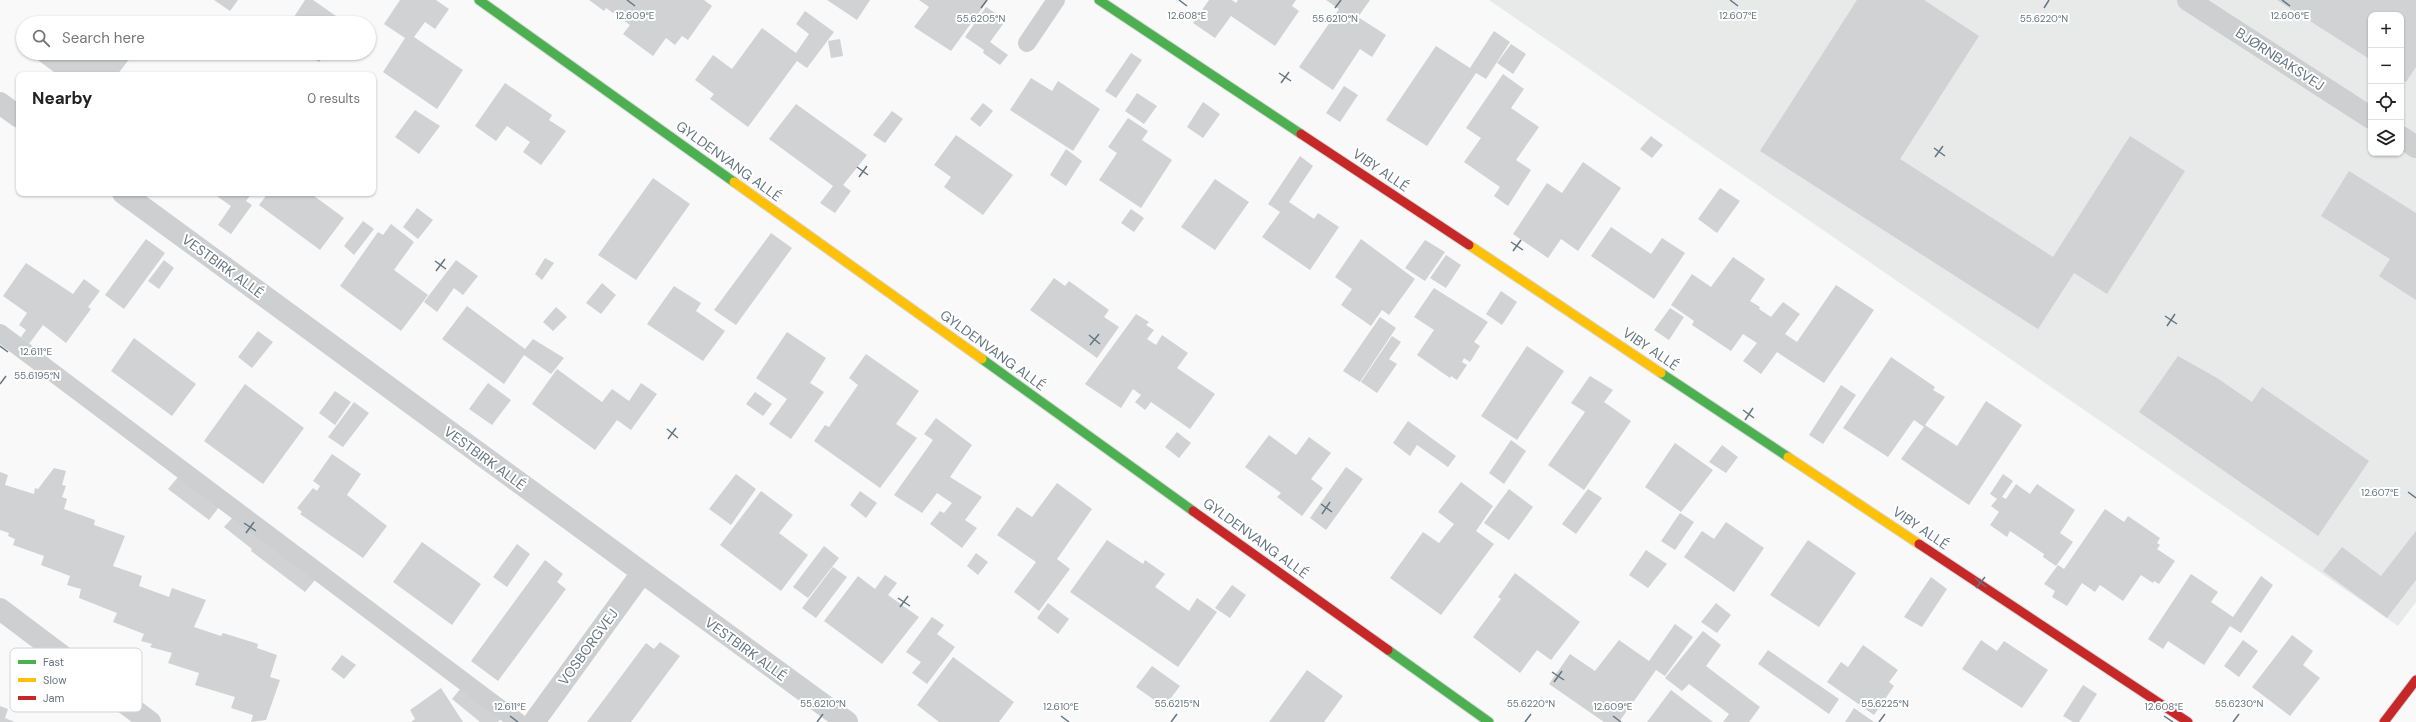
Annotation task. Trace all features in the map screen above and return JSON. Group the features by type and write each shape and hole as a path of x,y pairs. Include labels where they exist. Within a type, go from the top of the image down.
{"street":[{"name":"GYLDENVANG ALLÉ","path":"479,0 1489,722"},
{"name":"VIBY ALLÉ","path":"1099,0 2188,722"},
{"name":"BJØRNBAKSVEJ","path":"2188,0 2368,116"},
{"path":"0,103 16,115"},
{"path":"2404,139 2416,146"},
{"name":"VESTBIRK ALLÉ","path":"127,196 847,722"},
{"name":"VOSBORGVEJ","path":"534,722 642,573"},
{"path":"0,609 52,648"},
{"path":"2384,722 2416,680"},
{"path":"137,712 150,722"}],"lane":[{"path":"1027,43 1056,0"},
{"path":"0,333 518,722"}],"shaded area":[{"path":"1489,0 2416,0 2416,602 2398,626"}],"building":[{"path":"214,0 238,0 230,11"},
{"path":"305,0 313,0 336,16 295,16"},
{"path":"400,0 436,0 449,9 435,29 425,22 414,37 463,70 437,109 383,72 405,38 384,24"},
{"path":"589,0 704,0 712,6 688,40 682,36 675,45 666,38 653,56 623,34 630,25 606,8 604,11"},
{"path":"827,0 870,0 857,20"},
{"path":"919,0 988,0 951,51 914,27 929,7"},
{"path":"1209,0 1232,0 1236,3 1238,0 1296,0 1292,6 1299,11 1275,46 1231,16 1215,38 1193,23"},
{"path":"1326,0 1370,0 1358,17 1386,35 1372,57 1360,49 1333,90 1299,67 1339,9"},
{"path":"1857,0 1924,0 1979,36 1900,159 2053,257 2130,136 2185,171 2107,294 2074,273 2038,329 1760,151"},
{"path":"2277,0 2416,0 2416,67 2406,82 2404,81 2404,12 2368,12 2368,58"},
{"path":"986,7 1006,20 990,42 1008,55 1000,65 983,53 984,50 965,37"},
{"path":"805,11 834,32 807,68 797,61 748,127 710,99 714,94 695,80 713,55 732,69 762,28 796,53 809,34 796,24"},
{"path":"1494,31 1510,42 1486,79 1476,73 1427,146 1386,120 1436,46 1470,68"},
{"path":"840,39 843,56 831,58 828,41"},
{"path":"1511,44 1526,54 1513,74 1497,63"},
{"path":"1131,53 1142,60 1116,98 1105,91"},
{"path":"38,60 128,60 119,72 54,72"},
{"path":"1503,74 1524,89 1511,108 1539,127 1516,160 1531,170 1508,206 1494,196 1500,187 1464,162 1481,138 1466,128"},
{"path":"1031,78 1052,91 1058,81 1100,109 1073,151 1010,110"},
{"path":"505,83 552,115 549,120 566,131 541,165 523,152 530,142 507,126 496,141 475,126"},
{"path":"1344,86 1358,95 1340,122 1326,113"},
{"path":"1137,93 1157,106 1144,124 1125,111"},
{"path":"1203,102 1220,114 1203,138 1187,127"},
{"path":"983,103 993,111 980,127 970,119"},
{"path":"796,104 867,155 843,185 851,191 835,213 820,203 833,186 769,139"},
{"path":"415,110 440,126 419,154 395,137"},
{"path":"892,111 903,119 885,143 873,135"},
{"path":"1128,118 1148,131 1142,140 1172,160 1141,208 1099,180 1117,153 1108,147"},
{"path":"956,135 1013,175 983,215 944,187 951,177 934,165"},
{"path":"1651,136 1663,145 1652,158 1640,149"},
{"path":"1066,149 1082,161 1066,186 1050,175"},
{"path":"1300,156 1313,166 1289,202 1314,219 1318,213 1339,227 1310,270 1262,237 1280,212 1268,204"},
{"path":"1583,162 1621,188 1578,251 1561,239 1548,258 1513,234 1547,183 1562,193"},
{"path":"2349,171 2416,213 2416,300 2379,276 2390,259 2321,216"},
{"path":"653,178 690,204 636,280 598,255"},
{"path":"1215,179 1249,202 1215,250 1181,227"},
{"path":"1720,188 1740,201 1717,233 1698,219"},
{"path":"250,196 246,201 252,205 231,234 218,225 231,206 218,197"},
{"path":"266,196 314,196 344,218 320,250 259,205"},
{"path":"417,208 433,220 418,239 403,227"},
{"path":"1131,209 1144,218 1134,232 1121,223"},
{"path":"363,221 374,229 354,255 344,246"},
{"path":"391,224 414,242 394,270 428,295 401,331 340,286 378,232 383,235"},
{"path":"1611,227 1651,254 1662,238 1685,253 1654,299 1591,256"},
{"path":"771,233 792,248 736,325 714,310"},
{"path":"146,239 165,253 124,309 105,295"},
{"path":"1361,239 1415,279 1389,315 1382,310 1371,326 1341,305 1352,289 1335,277"},
{"path":"1425,240 1445,252 1425,281 1405,268"},
{"path":"1446,255 1461,265 1446,288 1430,278"},
{"path":"1733,257 1765,279 1750,301 1760,307 1759,309 1771,317 1783,302 1800,314 1785,334 1797,342 1836,285 1874,310 1824,383 1777,352 1761,374 1743,361 1757,343 1743,334 1731,351 1692,325 1694,321 1671,305 1692,274 1711,287"},
{"path":"545,258 554,263 542,280 535,274"},
{"path":"164,260 174,268 159,289 148,281"},
{"path":"456,260 478,276 463,295 454,288 437,312 424,302"},
{"path":"26,263 73,294 84,279 100,291 88,307 91,309 66,343 43,325 29,344 21,337 26,330 19,325 27,313 3,296"},
{"path":"1054,278 1065,286 1069,281 1109,310 1104,317 1119,327 1097,358 1030,310"},
{"path":"602,283 616,295 601,314 586,303"},
{"path":"674,286 701,303 696,311 725,331 703,361 647,324"},
{"path":"1434,288 1488,322 1474,342 1480,346 1470,362 1464,358 1462,362 1467,365 1457,380 1451,376 1450,378 1417,355 1434,330 1414,317"},
{"path":"1501,291 1517,302 1502,325 1486,314"},
{"path":"467,306 525,349 533,339 564,358 551,374 524,355 504,384 442,339"},
{"path":"556,307 567,317 553,331 543,322"},
{"path":"1670,308 1684,317 1669,340 1654,330"},
{"path":"1136,314 1149,322 1146,325 1154,330 1147,339 1156,345 1162,335 1188,353 1177,368 1215,394 1190,429 1151,402 1145,410 1135,402 1141,395 1133,389 1121,408 1085,384"},
{"path":"1380,317 1396,328 1360,382 1343,371"},
{"path":"258,331 273,342 252,368 238,357"},
{"path":"787,332 826,358 810,383 824,392 791,439 769,424 787,399 756,378"},
{"path":"1392,336 1401,342 1389,359 1397,364 1377,393 1361,382"},
{"path":"134,338 196,384 172,416 111,371"},
{"path":"1527,346 1564,371 1517,440 1481,416"},
{"path":"866,354 919,391 896,424 917,438 880,488 814,441 825,425 829,427 858,385 849,378"},
{"path":"2178,356 2217,378 2252,402 2262,387 2369,461 2318,536 2139,412"},
{"path":"1891,357 1935,387 1933,390 1945,397 1925,425 1957,446 1986,401 2022,425 1969,505 1901,459 1924,427 1914,420 1888,457 1843,428"},
{"path":"557,369 602,402 612,389 629,401 641,383 657,394 631,430 617,420 595,450 532,404"},
{"path":"1590,376 1613,390 1604,402 1631,421 1584,490 1548,465 1585,412 1571,403"},
{"path":"488,383 511,400 492,425 469,409"},
{"path":"245,384 304,428 263,484 204,441"},
{"path":"1841,385 1856,395 1823,444 1809,435"},
{"path":"335,391 351,402 335,425 319,413"},
{"path":"755,392 772,404 763,416 746,404"},
{"path":"354,402 369,413 343,447 328,437"},
{"path":"936,418 972,445 950,477 982,497 965,520 977,528 962,548 930,524 940,511 944,513 952,503 937,493 922,513 894,495 933,440 924,434"},
{"path":"1408,421 1456,456 1448,467 1417,445 1410,456 1393,443"},
{"path":"1177,432 1191,443 1179,458 1165,447"},
{"path":"1269,435 1296,455 1309,437 1331,453 1311,479 1323,488 1302,516 1277,497 1281,493 1245,467"},
{"path":"1511,440 1526,451 1504,484 1489,473"},
{"path":"1675,443 1713,470 1681,512 1645,487"},
{"path":"1722,445 1738,457 1726,473 1709,462"},
{"path":"332,454 361,474 347,495 387,526 363,558 300,514 302,512 297,508 313,488 317,491 320,486 313,481"},
{"path":"1346,467 1363,479 1326,530 1310,518"},
{"path":"54,468 66,471 62,485 66,486 62,497 67,499 64,509 95,520 94,525 125,536 113,566 142,576 139,586 169,597 172,588 206,600 194,627 221,636 223,633 258,644 257,648 277,655 270,677 280,680 266,720 251,722 253,715 231,708 235,697 195,685 199,673 168,663 172,653 150,647 152,644 141,641 144,634 113,622 117,613 79,598 81,589 67,585 70,576 41,565 44,556 13,545 15,539 8,536 9,533 0,530 0,472 8,475 5,485 34,494 35,488 38,489"},
{"path":"736,474 756,489 731,525 709,509"},
{"path":"2003,474 2013,481 2002,497 2006,499 2016,484 2030,494 2037,484 2075,510 2060,533 2073,542 2056,566 2043,557 2044,554 2010,531 2007,537 1990,525 1999,512 1991,506 1997,499 1990,494"},
{"path":"178,477 219,507 209,520 168,489"},
{"path":"1461,482 1493,506 1476,531 1494,544 1441,615 1390,578 1423,532 1439,543 1454,524 1438,512"},
{"path":"1057,483 1092,509 1057,559 1070,569 1039,611 1014,592 1036,562 997,535 1017,507 1032,517"},
{"path":"1509,489 1533,507 1509,540 1484,523"},
{"path":"1588,489 1602,498 1576,534 1562,524"},
{"path":"761,491 793,515 779,533 808,555 781,591 720,545"},
{"path":"860,491 877,503 866,518 850,505"},
{"path":"2105,509 2124,522 2128,516 2160,538 2157,543 2160,545 2157,549 2175,561 2159,584 2154,581 2153,583 2141,575 2123,601 2100,585 2095,592 2082,583 2067,606 2052,597 2055,591 2044,584 2058,565 2064,569"},
{"path":"1680,513 1694,522 1675,550 1661,541"},
{"path":"233,517 315,580 305,592 251,551 252,549 224,527"},
{"path":"1726,522 1764,548 1734,592 1684,557 1702,531 1714,539"},
{"path":"2416,531 2416,580 2387,618 2323,571 2342,547 2381,576"},
{"path":"1107,540 1143,564 1145,560 1165,574 1155,587 1189,611 1197,598 1217,612 1178,667 1070,592"},
{"path":"1808,540 1856,573 1819,627 1770,595"},
{"path":"422,542 481,584 452,625 393,582"},
{"path":"517,544 530,554 507,587 493,577"},
{"path":"824,546 839,558 808,598 793,587"},
{"path":"1646,550 1667,564 1648,588 1629,575"},
{"path":"976,553 988,562 978,575 967,566"},
{"path":"545,560 563,574 557,582 566,589 498,681 471,661"},
{"path":"833,567 847,577 816,618 802,608"},
{"path":"1515,573 1580,622 1551,660 1537,650 1520,673 1473,637 1501,599 1498,597"},
{"path":"2191,574 2218,592 2211,602 2233,617 2261,576 2273,585 2241,633 2230,626 2204,665 2168,641 2163,649 2148,639"},
{"path":"885,575 897,583 888,595 919,617 882,664 824,621 858,576 875,589"},
{"path":"1931,577 1947,589 1922,627 1904,617"},
{"path":"1232,585 1246,595 1230,618 1215,608"},
{"path":"1048,603 1069,619 1058,634 1037,618"},
{"path":"1716,603 1731,615 1717,633 1701,622"},
{"path":"932,617 944,625 937,634 955,647 927,684 912,673 921,662 906,652"},
{"path":"1675,624 1693,637 1665,676 1656,670 1619,722 1604,722 1549,684 1570,654 1595,671 1619,640 1649,661"},
{"path":"1703,631 1721,645 1706,666 1760,707 1749,722 1723,722 1729,714 1689,684 1682,691 1665,678"},
{"path":"2292,635 2313,651 2303,665 2320,678 2290,716 2252,687"},
{"path":"1981,640 1997,651 2004,641 2048,670 2022,708 1962,669"},
{"path":"2243,640 2258,651 2239,677 2224,666"},
{"path":"660,642 680,656 631,722 587,722 646,643 654,649"},
{"path":"1863,645 1898,670 1889,682 1894,686 1874,715 1827,682 1841,662 1848,667"},
{"path":"1768,650 1839,699 1829,714 1758,664"},
{"path":"342,655 356,665 344,679 331,669"},
{"path":"953,657 1014,702 999,722 939,722 917,705"},
{"path":"1152,666 1180,686 1164,707 1136,687"},
{"path":"1307,670 1343,696 1324,722 1269,722"},
{"path":"2083,685 2097,694 2079,722 2073,722 2063,716"},
{"path":"441,688 463,722 411,722 415,719 410,710"},
{"path":"461,688 502,718 498,722 480,722 452,699"},
{"path":"1671,690 1713,722 1647,722"},
{"path":"0,706 8,709 5,718 15,722 0,722"},
{"path":"1854,708 1874,722 1845,722"}],"traffic: fast":[{"path":"479,0 734,182"},
{"path":"1099,0 1301,134"},
{"path":"982,359 1193,511"},
{"path":"1661,373 1788,457"},
{"path":"1388,650 1489,722"}],"traffic: slow":[{"path":"734,182 982,359"},
{"path":"1469,245 1661,373"},
{"path":"1788,457 1919,544"}],"traffic: jam":[{"path":"1301,134 1469,245"},
{"path":"1193,511 1388,650"},
{"path":"1919,544 2188,722"},
{"path":"2384,722 2416,680"}]}
